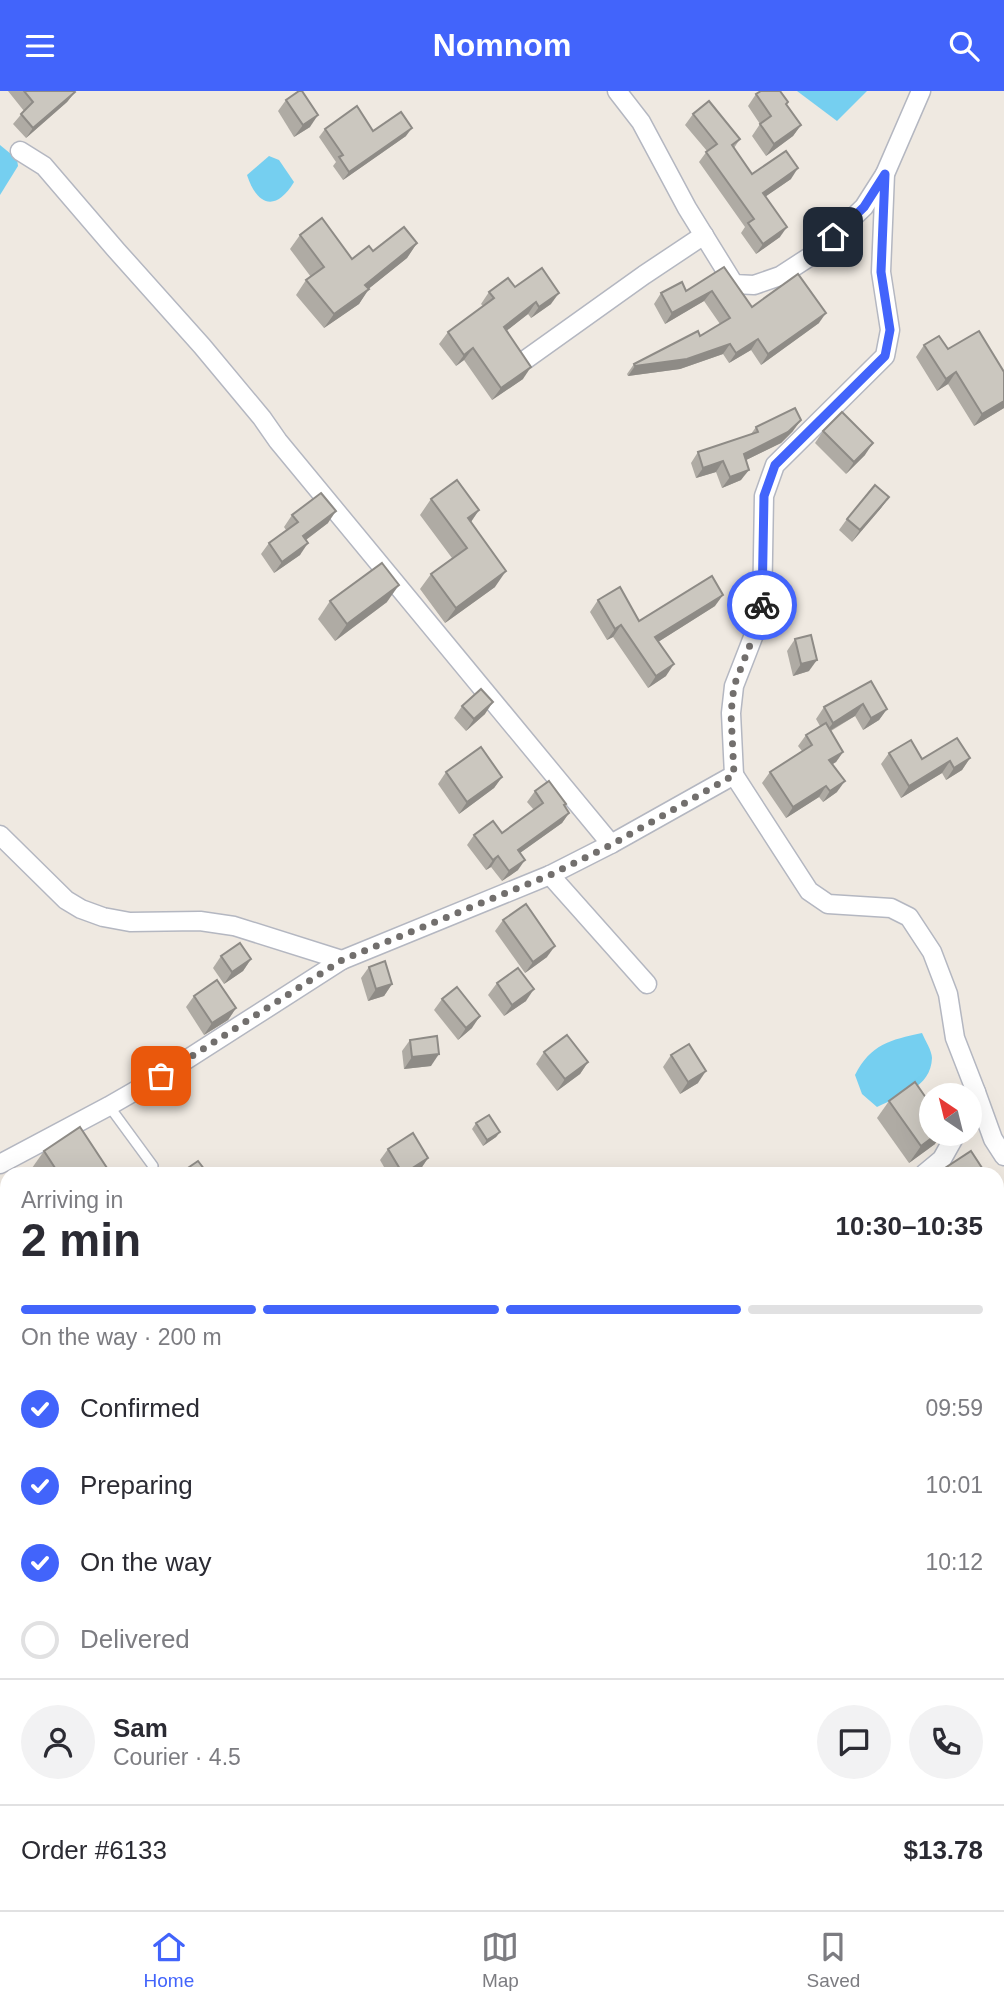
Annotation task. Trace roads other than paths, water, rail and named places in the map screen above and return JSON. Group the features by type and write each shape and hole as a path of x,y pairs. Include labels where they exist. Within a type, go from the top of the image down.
{"street":[{"path":"617,91 641,122 734,284 754,285 780,276 817,252 864,207 885,174 920,91"},
{"path":"20,152 44,166 202,346 611,845"},
{"path":"885,174 881,272 890,330 885,356 775,465 764,496 762,614 734,686 731,713 734,775 809,891 828,904 891,908 909,917 932,952 948,994 968,1083"},
{"path":"525,360 704,235"},
{"path":"0,1164 109,1107 342,960 550,875 611,845 734,775"},
{"path":"0,835 66,900 80,909 131,922 200,921 234,926 342,960"},
{"path":"550,875 647,984"},
{"path":"982,1118 1004,1156"},
{"path":"933,1167 942,1159 949,1146"}],"lane":[{"path":"109,1107 153,1166"}],"water":[{"path":"797,91 867,91 837,121"},
{"path":"0,145 17,159 18,166 0,195"},
{"path":"269,156 279,160 294,182 287,192 274,201 262,199 247,175"},
{"path":"922,1033 930,1049 930,1068 926,1077 912,1090 877,1107 862,1094 855,1075 875,1050 900,1038"}]}
